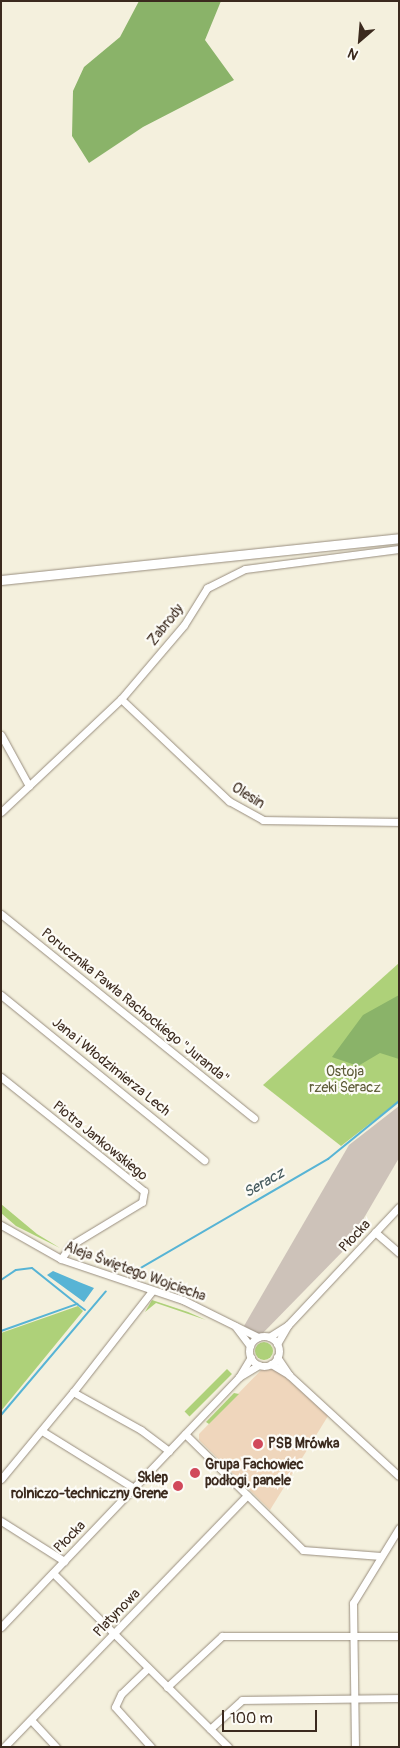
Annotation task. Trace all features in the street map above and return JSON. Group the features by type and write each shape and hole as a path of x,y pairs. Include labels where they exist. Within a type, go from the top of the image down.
{"main road":[{"path":"1,580 399,538"}],"street":[{"name":"Zabrody","path":"1,812 121,699 184,625 207,588 236,573 399,550"},
{"name":"Olesin","path":"121,699 229,801 263,820 399,822"},
{"path":"1,735 29,786"},
{"name":"Porucznika Pawła Rachockiego \"Juranda\"","path":"1,914 254,1118"},
{"name":"Jana i Włodzimierza Lech","path":"1,994 204,1160"},
{"name":"Piotra Jankowskiego","path":"1,1077 144,1191 142,1202 70,1245 61,1259"},
{"name":"Płocka","path":"277,1344 288,1325 399,1207"},
{"name":"Aleja Świętego Wojciecha","path":"1,1225 61,1259 203,1308 258,1338"},
{"path":"375,1232 399,1253"},
{"path":"1,1479 42,1431 152,1291"},
{"name":"Płocka","path":"269,1337 288,1325"},
{"name":"Aleja Świętego Wojciecha","path":"235,1326 250,1346"},
{"path":"289,1375 277,1357 277,1344 269,1337 258,1338 250,1346 250,1357 259,1365 271,1364 289,1375 399,1476"},
{"name":"Płocka","path":"1,1627 239,1377 250,1357"},
{"path":"271,1364 277,1357"},
{"name":"Płocka","path":"239,1377 259,1365"},
{"path":"73,1392 141,1430 169,1451"},
{"path":"42,1431 134,1488"},
{"path":"185,1434 303,1550 327,1555 381,1556"},
{"name":"Platynowa","path":"4,1747 247,1495"},
{"path":"3,1524 64,1561"},
{"path":"355,1747 353,1603 399,1528"},
{"path":"53,1573 228,1747"},
{"path":"167,1687 222,1636 399,1636"},
{"path":"148,1668 120,1694 115,1707 151,1747"},
{"path":"210,1729 242,1700 399,1698"},
{"path":"31,1720 56,1747"}],"shaded area":[{"path":"399,1106 399,1158 347,1247 261,1335 244,1326 349,1145"},
{"path":"269,1362 328,1416 270,1510 199,1440 199,1434"}],"green space":[{"path":"139,1 221,1 205,40 234,80 143,127 89,163 72,136 73,91 84,67 120,37"},
{"name":"Ostoja rzeki Seracz","path":"399,963 399,1101 341,1146 263,1085"},
{"path":"399,995 399,1059 380,1053 358,1066 332,1057 363,1015"},
{"path":"1,1204 37,1234 60,1248 16,1226 1,1213"},
{"path":"152,1300 206,1320 156,1303 145,1312"},
{"path":"78,1306 83,1311 1,1411 1,1333"},
{"path":"260,1342 268,1342 273,1347 271,1358 260,1360 255,1355 255,1347"},
{"path":"227,1369 232,1374 190,1416 185,1411"},
{"path":"234,1393 239,1394 209,1424 206,1422"}],"water":[{"path":"53,1271 94,1288 84,1302 47,1275"}],"waterway":[{"name":"Seracz","path":"132,1273 328,1159 399,1101"},
{"path":"1,1280 16,1270 32,1268 77,1304"},
{"name":"Seracz","path":"1,1415 106,1291"},
{"path":"1,1331 77,1304 85,1310"}],"place":[{"name":"PSB Mrówka","path":"258,1444"},
{"name":"Grupa Fachowiec podłogi, panele","path":"195,1473"},
{"name":"Sklep rolniczo-techniczny Grene","path":"178,1486"}]}
